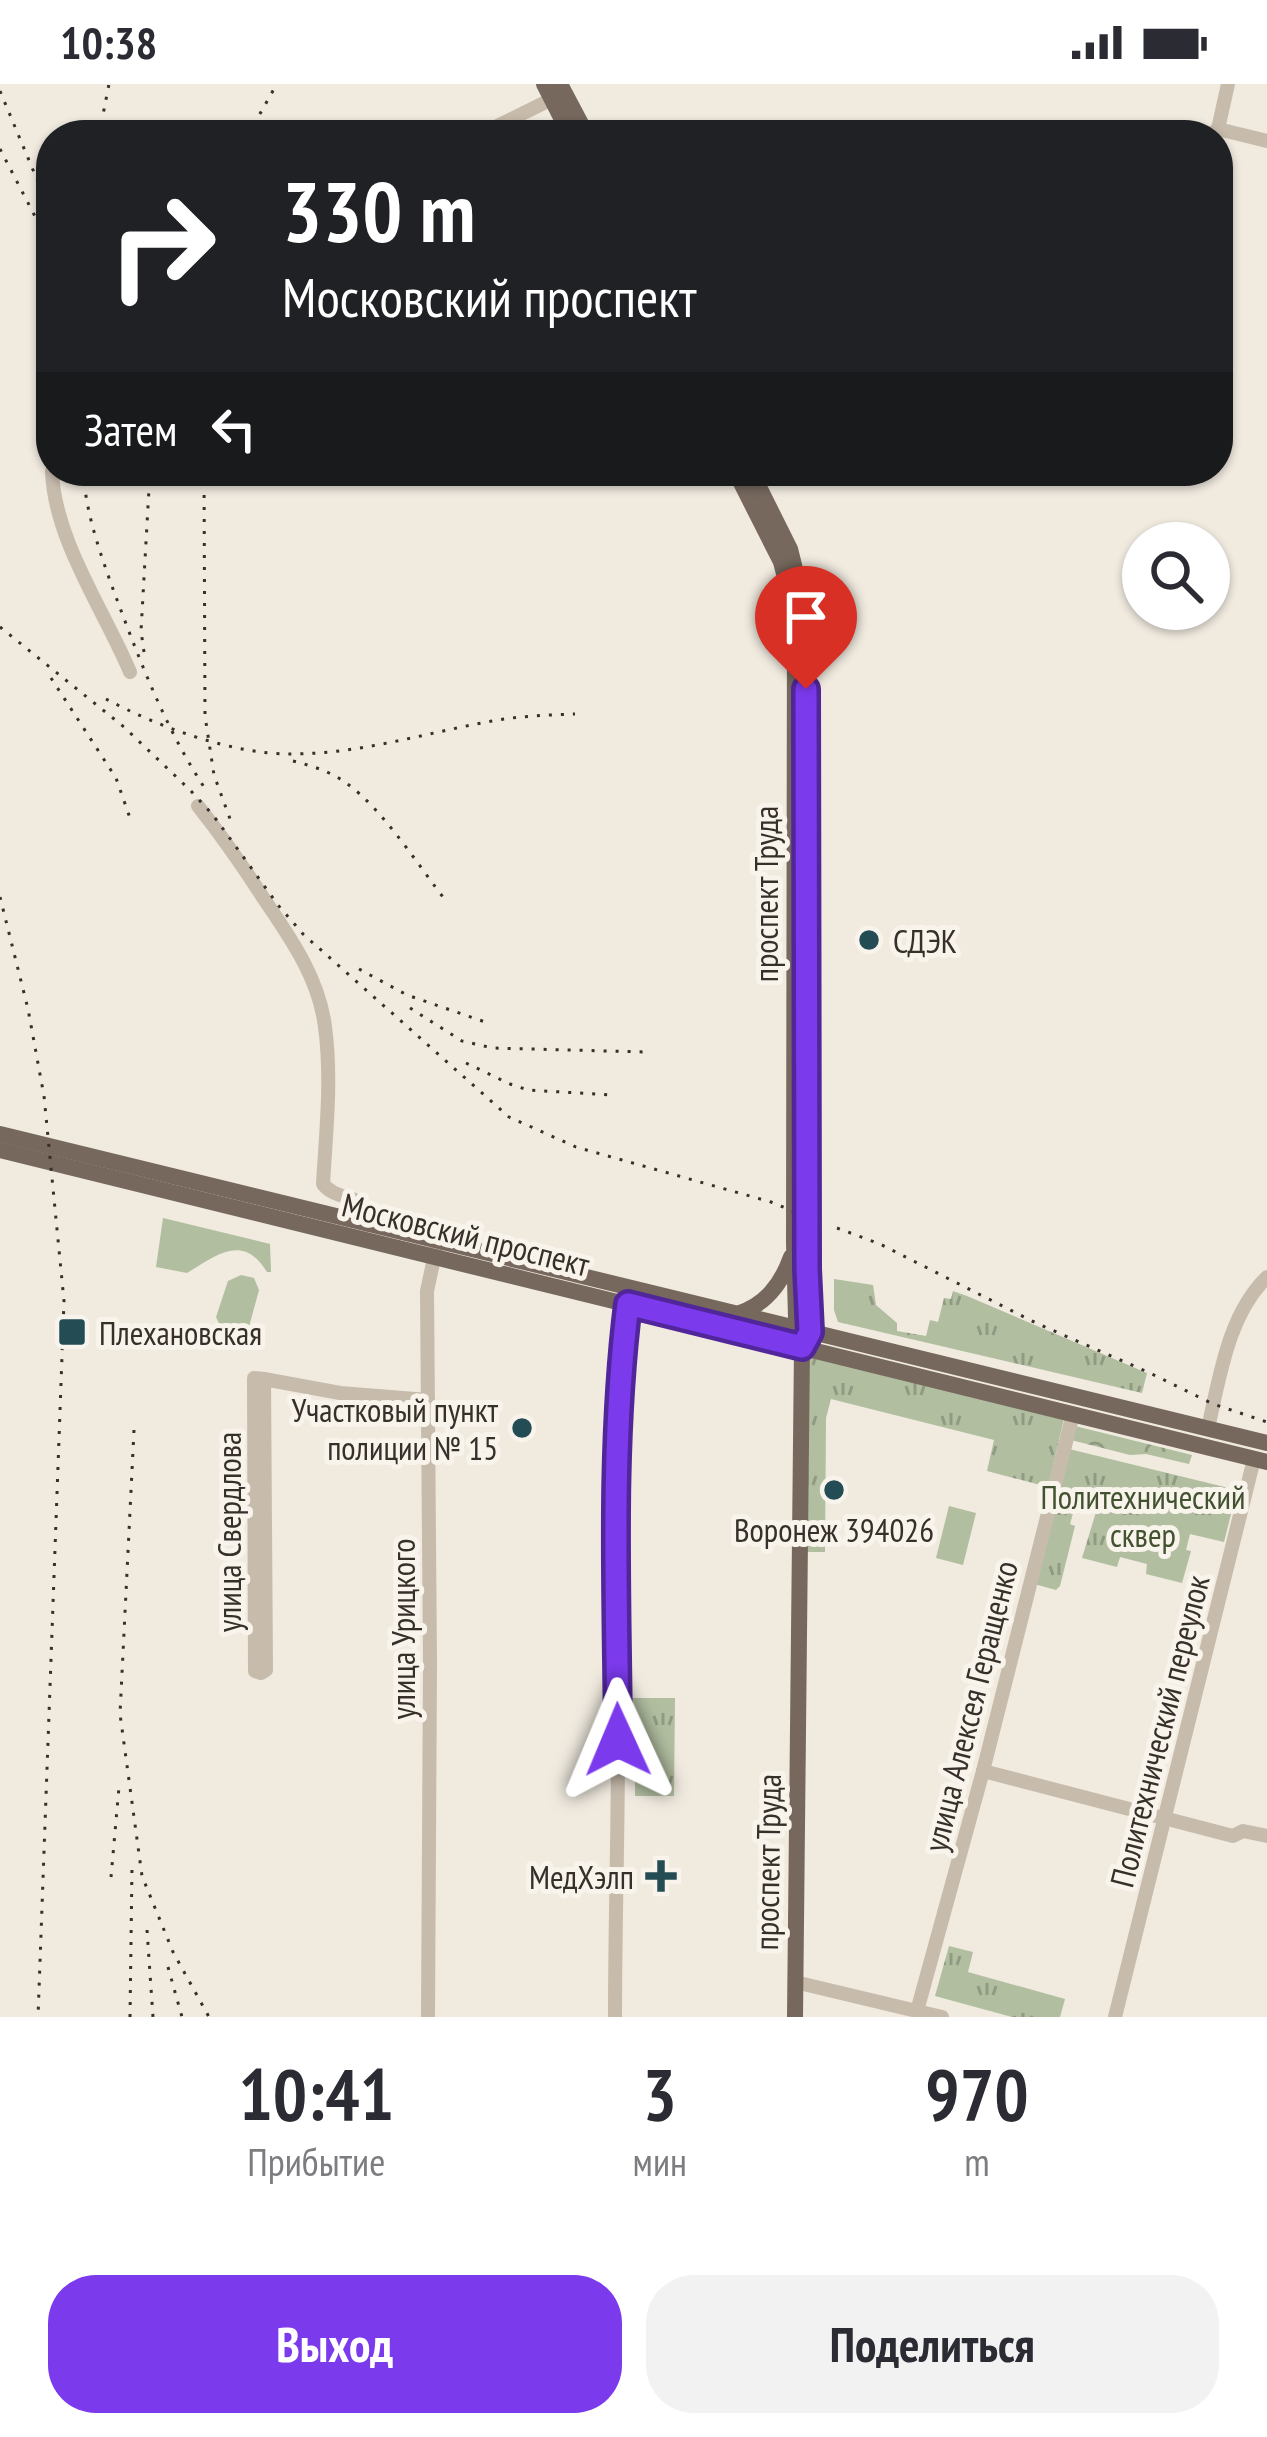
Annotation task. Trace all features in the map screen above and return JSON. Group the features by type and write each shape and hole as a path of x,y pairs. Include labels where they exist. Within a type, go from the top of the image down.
{"main road":[{"path":"555,90 566,120"},
{"path":"555,90 576,120"},
{"name":"проспект Труда","path":"743,486 782,562 792,595 800,726 807,1269 795,2017"},
{"name":"проспект Труда","path":"758,486 790,549 803,594 794,1243 804,1336"},
{"name":"Московский проспект","path":"0,1134 39,1152 435,1250 628,1304 804,1336 1267,1443"},
{"name":"Московский проспект","path":"0,1150 39,1152"},
{"name":"Московский проспект","path":"86,1164 367,1225 435,1250 736,1314 1073,1414 1260,1460"},
{"path":"736,1314 769,1297 787,1268 794,1243"}],"street":[{"path":"1218,120 1228,84"},
{"path":"504,120 555,90"},
{"path":"1233,135 1267,141"},
{"path":"54,486 60,519 130,672"},
{"path":"198,806 296,944 308,973 326,1029 329,1119 323,1184 330,1192 364,1206 367,1225"},
{"name":"улица Урицкого","path":"428,2017 427,1291 435,1250"},
{"path":"1208,1428 1239,1314 1267,1276"},
{"path":"615,2017 619,1804 616,1456 628,1304"},
{"path":"259,1378 340,1393 428,1400"},
{"name":"улица Свердлова","path":"259,1378 266,1670 261,1673 255,1671 259,1378"},
{"name":"улица Алексея Геращенко","path":"917,2011 1073,1414"},
{"name":"Политехнический переулок","path":"1115,2017 1260,1460"},
{"path":"983,1771 1233,1836 1243,1831 1267,1836"},
{"path":"795,1982 942,2017"}],"green space":[{"path":"163,1218 270,1244 271,1272 239,1250 218,1255 187,1273 156,1267"},
{"path":"241,1275 254,1278 259,1290 244,1345 238,1349 216,1317 228,1281"},
{"path":"834,1279 873,1285 876,1305 897,1323 897,1331 926,1336 930,1320 938,1322 944,1298 951,1299 953,1291 967,1296 1147,1373 1142,1393 838,1322"},
{"path":"809,1357 1064,1419 1048,1487 987,1471 994,1440 831,1399 826,1418 825,1552 804,1552"},
{"path":"1075,1426 1192,1455 1189,1464 1130,1455 1071,1440"},
{"name":"Политехнический сквер","path":"1069,1449 1237,1490 1224,1542 1190,1534 1186,1550 1191,1551 1182,1583 1146,1574 1147,1564 1120,1557 1117,1567 1082,1558 1096,1512 1075,1506 1070,1524 1075,1526 1060,1586 1056,1590 1034,1584"},
{"path":"949,1506 976,1513 963,1565 936,1558"},
{"path":"628,1698 675,1698 674,1796 635,1796 635,1744 628,1743"},
{"path":"949,1946 973,1952 968,1972 1065,1999 1060,2017 1012,2017 935,1996"}],"railway":[{"path":"102,120 109,84"},
{"path":"256,120 274,89"},
{"path":"0,91 36,177"},
{"path":"0,149 36,218"},
{"path":"85,486 94,531 133,642 166,720 208,793"},
{"path":"144,652 141,631 149,486"},
{"path":"204,486 205,716 214,775 233,827"},
{"path":"0,627 124,727 190,790 303,934 509,1117 576,1147 771,1202 807,1217"},
{"path":"51,678 116,778 130,818"},
{"path":"106,699 196,737 291,754 367,747 502,719 575,714"},
{"path":"293,761 334,775 359,794 446,901"},
{"path":"0,897 44,1096 64,1301 38,2017"},
{"path":"359,969 407,995 488,1023"},
{"path":"410,1008 462,1041 493,1048 646,1052"},
{"path":"466,1063 528,1090 612,1095"},
{"path":"837,1228 880,1244 1036,1323 1213,1404 1267,1422"},
{"path":"134,1430 120,1714 142,1876 173,1952 209,2017"},
{"path":"111,1877 119,1787"},
{"path":"130,2017 132,1866"},
{"path":"147,1930 153,2017"},
{"path":"168,1967 182,2017"}],"place":[{"name":"СДЭК","path":"869,940"},
{"name":"Плехановская","path":"72,1332"},
{"name":"Участковый пункт полиции № 15","path":"522,1428"},
{"name":"Воронеж 394026","path":"834,1490"},
{"name":"МедХэлп","path":"661,1876"}],"route":[{"path":"618,1740 616,1456 628,1304 802,1347 810,1332 806,689"}]}
